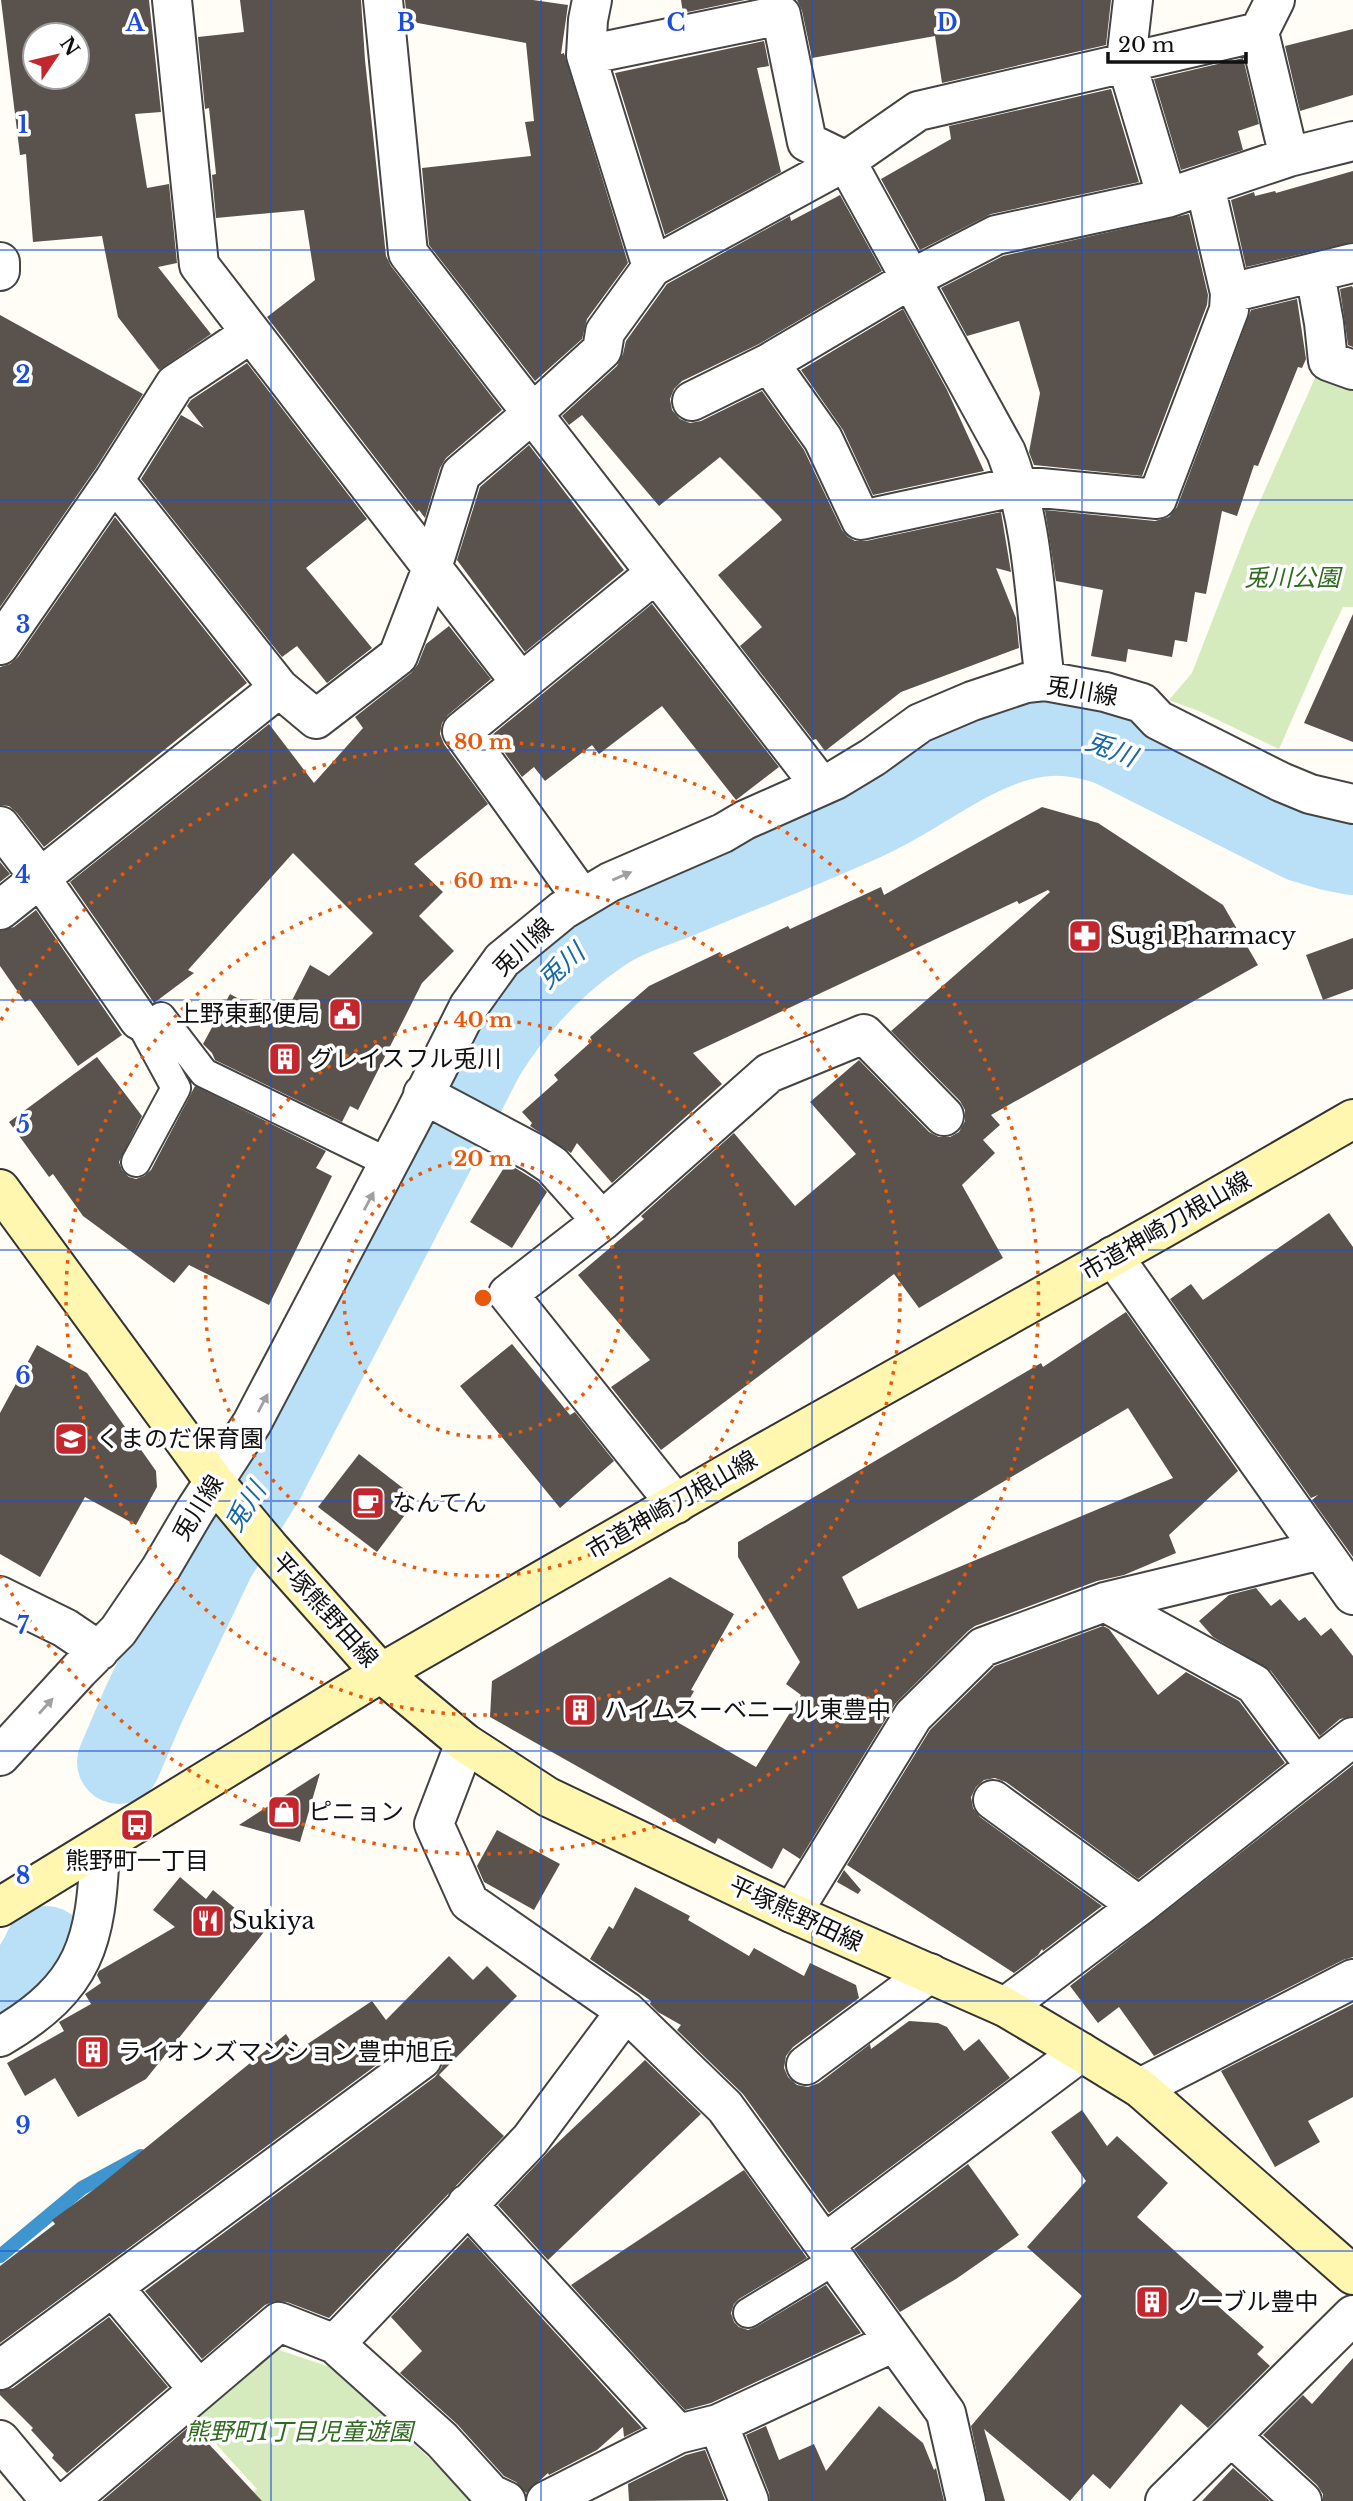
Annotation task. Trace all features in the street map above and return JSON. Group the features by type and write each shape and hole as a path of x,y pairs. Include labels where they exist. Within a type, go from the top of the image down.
{"street":[{"path":"172,0 200,265 250,334 521,683"},
{"path":"383,0 408,253 821,786"},
{"path":"592,0 586,55 652,267"},
{"path":"1133,0 1126,61 1167,198"},
{"path":"586,55 781,15 807,142 846,161 1006,452 1019,486 1026,520 1045,681"},
{"path":"114,480 279,688 316,719 398,656 432,568 461,474 602,350 605,332 652,267 846,161 918,111 1126,61 1267,16 1289,157"},
{"path":"692,401 769,363 911,279 996,235 1167,198 1289,157 1353,141"},
{"path":"769,363 823,439 861,520 1019,486 1157,499 1229,310 1230,293 1205,186"},
{"path":"0,262 0,271"},
{"path":"1230,293 1353,263"},
{"path":"1315,273 1328,361 1353,370"},
{"path":"0,645 114,480 175,384 250,334"},
{"path":"582,898 461,731 656,573"},
{"name":"兎川線","path":"0,1756 118,1631 220,1489 389,1163 432,1099 469,1006 502,960 563,910 610,882 723,833 745,820 821,786 873,757 920,723 1010,688 1045,681 1105,692 1142,703 1158,720 1281,782 1310,794 1353,804"},
{"path":"0,910 279,688"},
{"path":"0,826 150,1018"},
{"path":"676,1504 508,1294 602,1221 769,1073 864,1034 944,1116"},
{"path":"432,1099 552,1165 602,1221"},
{"name":"市道神崎刀根山線","path":"0,1907 381,1673 763,1452 1353,1119"},
{"path":"0,1189 220,1489"},
{"path":"1113,1256 1353,1595"},
{"name":"平塚熊野田線","path":"220,1489 381,1673 465,1742 548,1797 792,1913 1005,2007 1081,2052 1140,2088 1353,2275"},
{"path":"792,1913 913,1716 983,1647 1105,1602 1321,1550"},
{"path":"0,1596 65,1628 99,1651"},
{"path":"1105,1602 1254,1684 1315,1766"},
{"path":"1005,2007 1139,1906 1353,1737"},
{"path":"465,1742 434,1824 469,1902 626,2011 725,2107 946,2413 967,2501"},
{"path":"993,1800 1139,1906"},
{"path":"0,2037 40,2011 73,1977 86,1946 94,1914 100,1847"},
{"path":"806,2065 930,1973"},
{"path":"1140,2088 1353,1979"},
{"path":"335,2344 530,2140 626,2011"},
{"path":"829,2252 1081,2052"},
{"path":"0,2371 422,2059"},
{"path":"467,2204 678,2434"},
{"path":"113,2287 198,2389"},
{"path":"1165,2501 1353,2315"},
{"path":"0,2440 50,2499 198,2389 279,2322 335,2344 442,2440 491,2494 506,2501"},
{"path":"546,2501 604,2487 678,2434 718,2424 894,2342"},
{"path":"718,2424 749,2501"},
{"path":"1231,2436 1302,2501"}],"lane":[{"path":"136,1162 176,1088 150,1018"},
{"path":"150,1018 204,1073 389,1163"},
{"path":"748,2313 829,2252"}],"green space":[{"name":"兎川公園","path":"1316,376 1353,384 1353,607 1343,607 1279,749 1199,711 1169,700 1192,673 1251,521"},
{"name":"熊野町1丁目児童遊園","path":"270,2347 330,2367 476,2501 246,2501 257,2489 195,2421"}],"building":[{"path":"1,0 149,0 161,112 135,114 147,188 169,184 177,263 158,267 211,334 159,370 118,317 102,236 33,242 26,154 20,155"},
{"path":"240,0 361,0 386,256 502,410 446,458 440,468 425,518 419,510 417,512 267,317 315,280 304,210 216,218 212,175 216,174 209,108 205,109 198,37 244,32"},
{"path":"405,0 533,0 568,5 561,54 564,53 628,263 587,319 582,339 535,381 429,245 422,168 531,156 525,122 534,121 526,43 407,21"},
{"path":"681,0 745,0 683,13"},
{"path":"797,0 1111,0 1106,45 942,83 935,36 812,58"},
{"path":"1353,29 1353,95 1300,111 1285,46"},
{"path":"764,41 769,66 757,68 781,172 665,235 615,73"},
{"path":"1243,58 1259,124 1238,131 1243,150 1181,170 1154,79"},
{"path":"1111,89 1139,182 991,214 920,250 881,179 951,139 949,126"},
{"path":"1353,171 1353,242 1246,267 1231,200 1254,192 1255,196 1275,191 1276,193"},
{"path":"840,195 882,271 759,344 682,381 674,389 670,399 672,410 680,419 690,423 701,421 762,391 804,450 842,530 855,541 866,541 1001,512 1011,572 996,568 1016,618 1019,648 901,692 825,751 816,739 813,740 740,646 762,627 718,575 782,520 779,516 720,457 659,506 582,415 569,425 562,416 617,366 626,341 667,284 790,216 791,221"},
{"path":"1189,214 1208,295 1207,305 1142,476 1034,465 1029,452 1040,393 1019,321 967,336 941,288 1003,256"},
{"path":"1352,286 1353,347 1348,345 1340,289"},
{"path":"1297,299 1306,359 1302,368 1298,367 1258,466 1254,465 1237,516 1222,511 1206,594 1195,592 1187,642 1175,640 1172,657 1128,649 1126,662 1091,656 1103,590 1056,581 1045,510 1155,521 1169,517 1177,507 1251,310"},
{"path":"903,309 947,390 984,471 873,495 843,430 801,370"},
{"path":"0,315 143,394 96,468 0,607"},
{"path":"247,363 367,519 306,568 372,648 327,683 297,646 282,657 141,479 181,415 204,428 187,406 191,400"},
{"path":"529,445 624,570 525,652 457,560 480,487"},
{"path":"115,517 247,683 44,847 17,813 9,806 0,805 0,667 10,664 18,657"},
{"path":"652,604 779,767 736,800 662,706 599,754 592,745 545,781 534,767 522,777 492,735"},
{"path":"1353,614 1353,742 1304,723"},
{"path":"449,626 491,679 448,715 442,723 440,734 444,744 488,804 414,864 443,892 419,916 454,951 422,983 358,1110 350,1106 342,1122 215,1060 203,1044 230,994 281,1022 310,965 329,976 373,933 293,853 188,970 194,973 154,1003 70,882 269,724 314,783 363,728 355,717 411,673 426,644"},
{"path":"1042,807 1098,823 1223,905 1258,965 991,1115 1000,1125 983,1140 995,1153 962,1185 1003,1258 919,1308 894,1274 661,1450 611,1387 650,1360 578,1275 644,1219 641,1216 734,1133 795,1206 856,1154 810,1102 859,1060 929,1132 939,1137 950,1137 959,1132 965,1121 965,1110 960,1101 891,1031 1050,892 1048,890 1019,904 1017,901 693,1053 722,1084 612,1183 577,1143 571,1153 530,1126 532,1123 522,1112 558,1080 554,1075 592,1041 590,1037 649,986 720,952 722,957 881,887 884,895"},
{"path":"0,862 10,874 0,882"},
{"path":"36,910 122,1035 78,1066 30,999 25,1002 0,966 0,931 14,927"},
{"path":"1353,938 1353,989 1323,1000 1306,955"},
{"path":"97,1057 142,1116 119,1162 129,1177 136,1179 151,1170 195,1086 326,1151 316,1168 332,1176 269,1305 189,1265 174,1283 83,1216 53,1174 49,1177 9,1122"},
{"path":"507,1163 538,1182 547,1192 512,1248 470,1222"},
{"path":"1329,1213 1353,1247 1353,1557 1312,1500 1318,1495 1311,1498 1170,1299 1191,1284 1203,1300"},
{"path":"1126,1312 1238,1471 1169,1535 1176,1553 1124,1575 1097,1581 975,1626 968,1631 895,1704 800,1859 783,1848 772,1869 718,1838 715,1844 490,1717 492,1681 670,1577 734,1614 691,1690 694,1691 677,1722 756,1767 801,1695 786,1684 800,1662 738,1557 738,1542 1041,1363 1043,1367","holes":["1128,1408 1173,1478 858,1609 842,1577"]},
{"path":"512,1344 570,1415 575,1412 614,1461 560,1508 460,1386"},
{"name":"くまのだ保育園","path":"37,1345 87,1373 156,1471 157,1487 136,1525 85,1497 40,1577 0,1554 0,1413"},
{"name":"なんてん","path":"359,1454 417,1499 377,1552 318,1507"},
{"path":"1256,1588 1271,1606 1280,1599 1299,1621 1305,1617 1321,1636 1331,1628 1353,1656 1353,1716 1340,1719 1320,1736 1271,1671 1213,1637 1199,1621 1229,1595"},
{"path":"1103,1626 1109,1629 1158,1695 1186,1672 1239,1701 1285,1763 1138,1879 1006,1782 995,1778 984,1780 976,1787 971,1797 973,1808 980,1817 1102,1906 1043,1951 1042,1949 1014,1973 847,1865 930,1730 995,1666"},
{"path":"1353,1765 1353,1957 1154,2056 1119,2007 1098,2023 1070,1986"},
{"path":"320,1773 300,1842 239,1825"},
{"path":"497,1830 560,1864 534,1910 484,1882 477,1866"},
{"path":"844,1870 861,1890 858,1894 837,1882"},
{"name":"ライオンズマンション豊中旭丘","path":"180,1877 206,1899 213,1890 264,1932 146,2079 78,2117 55,2078 25,2096 7,2063 64,2031 59,2022 91,2004 85,1994 101,1983 97,1975 99,1971 175,1927 153,1910"},
{"path":"635,1887 690,1916 688,1920 749,1956 754,1948 804,1976 810,1963 856,1985 859,1998 793,2047 786,2056 784,2068 788,2077 797,2085 808,2087 819,2083 870,2044 871,2049 909,2021 938,2023 947,2027 964,2051 979,2039 1010,2078 829,2213 743,2094 677,2030 681,2025 658,2012 650,2004 651,2001 590,1959 609,1926 613,1929"},
{"path":"449,1956 473,1980 487,1966 517,1996 439,2075 504,2136 329,2318 287,2302 275,2301 265,2305 202,2359 145,2291 435,2077 442,2067 444,2056 439,2046 430,2039 419,2037 409,2041 0,2343 0,2266 55,2224 52,2220 100,2185 286,2034 297,2051 372,2001 386,2020"},
{"path":"1353,2004 1353,2097 1308,2121 1320,2142 1275,2167 1221,2071"},
{"path":"645,2060 701,2114 548,2260 498,2205 550,2150"},
{"path":"1082,2110 1107,2146 1117,2136 1168,2183 1137,2217 1226,2297 1218,2306 1264,2347 1257,2354 1270,2366 1208,2428 1181,2404 1110,2489 1093,2474 1070,2501 984,2429 1005,2501 987,2501 971,2426 1082,2296 1027,2247 1086,2181 1051,2132"},
{"path":"968,2164 1019,2235 956,2279 900,2312 854,2249"},
{"path":"744,2170 807,2258 739,2299 731,2313 734,2322 748,2330 756,2327 826,2285 861,2333 711,2403 685,2410 571,2285"},
{"path":"468,2237 642,2428 624,2437 623,2427 597,2450 549,2475 548,2473 526,2493 516,2482 504,2476 457,2424 400,2373 422,2351 391,2317"},
{"path":"109,2317 168,2387 67,2473 52,2458 54,2455 31,2430 33,2428 0,2395 0,2391 13,2388"},
{"path":"1353,2358 1353,2501 1323,2501 1323,2494 1317,2485 1263,2435 1303,2395 1312,2404"},
{"path":"879,2406 923,2443 934,2470 936,2468 944,2501 770,2501 746,2435 766,2426 779,2460 814,2444 826,2471"},
{"path":"191,2425 262,2501 102,2501"},
{"path":"705,2450 725,2500 629,2501 628,2484 686,2455"},
{"path":"1233,2468 1270,2501 1202,2501"}],"waterway":[{"name":"兎川","path":"119,1762 214,1557 263,1479 483,1055 520,1003 582,944 628,916 867,817 982,753 1002,744 1045,734 1078,736 1111,744 1302,840 1353,853"},
{"name":"兎川","path":"0,1999 27,1978 46,1948"},
{"path":"0,2256 82,2188 141,2156"}],"place":[{"name":"Sugi Pharmacy","path":"1085,936"},
{"name":"上野東郵便局","path":"345,1014"},
{"name":"グレイスフル兎川","path":"285,1059"},
{"name":"くまのだ保育園","path":"71,1439"},
{"name":"なんてん","path":"368,1503"},
{"name":"ハイムスーベニール東豊中","path":"580,1710"},
{"name":"ピニョン","path":"284,1812"},
{"name":"熊野町一丁目","path":"137,1825"},
{"name":"Sukiya","path":"208,1921"},
{"name":"ライオンズマンション豊中旭丘","path":"93,2052"},
{"name":"ノーブル豊中","path":"1152,2302"}]}
